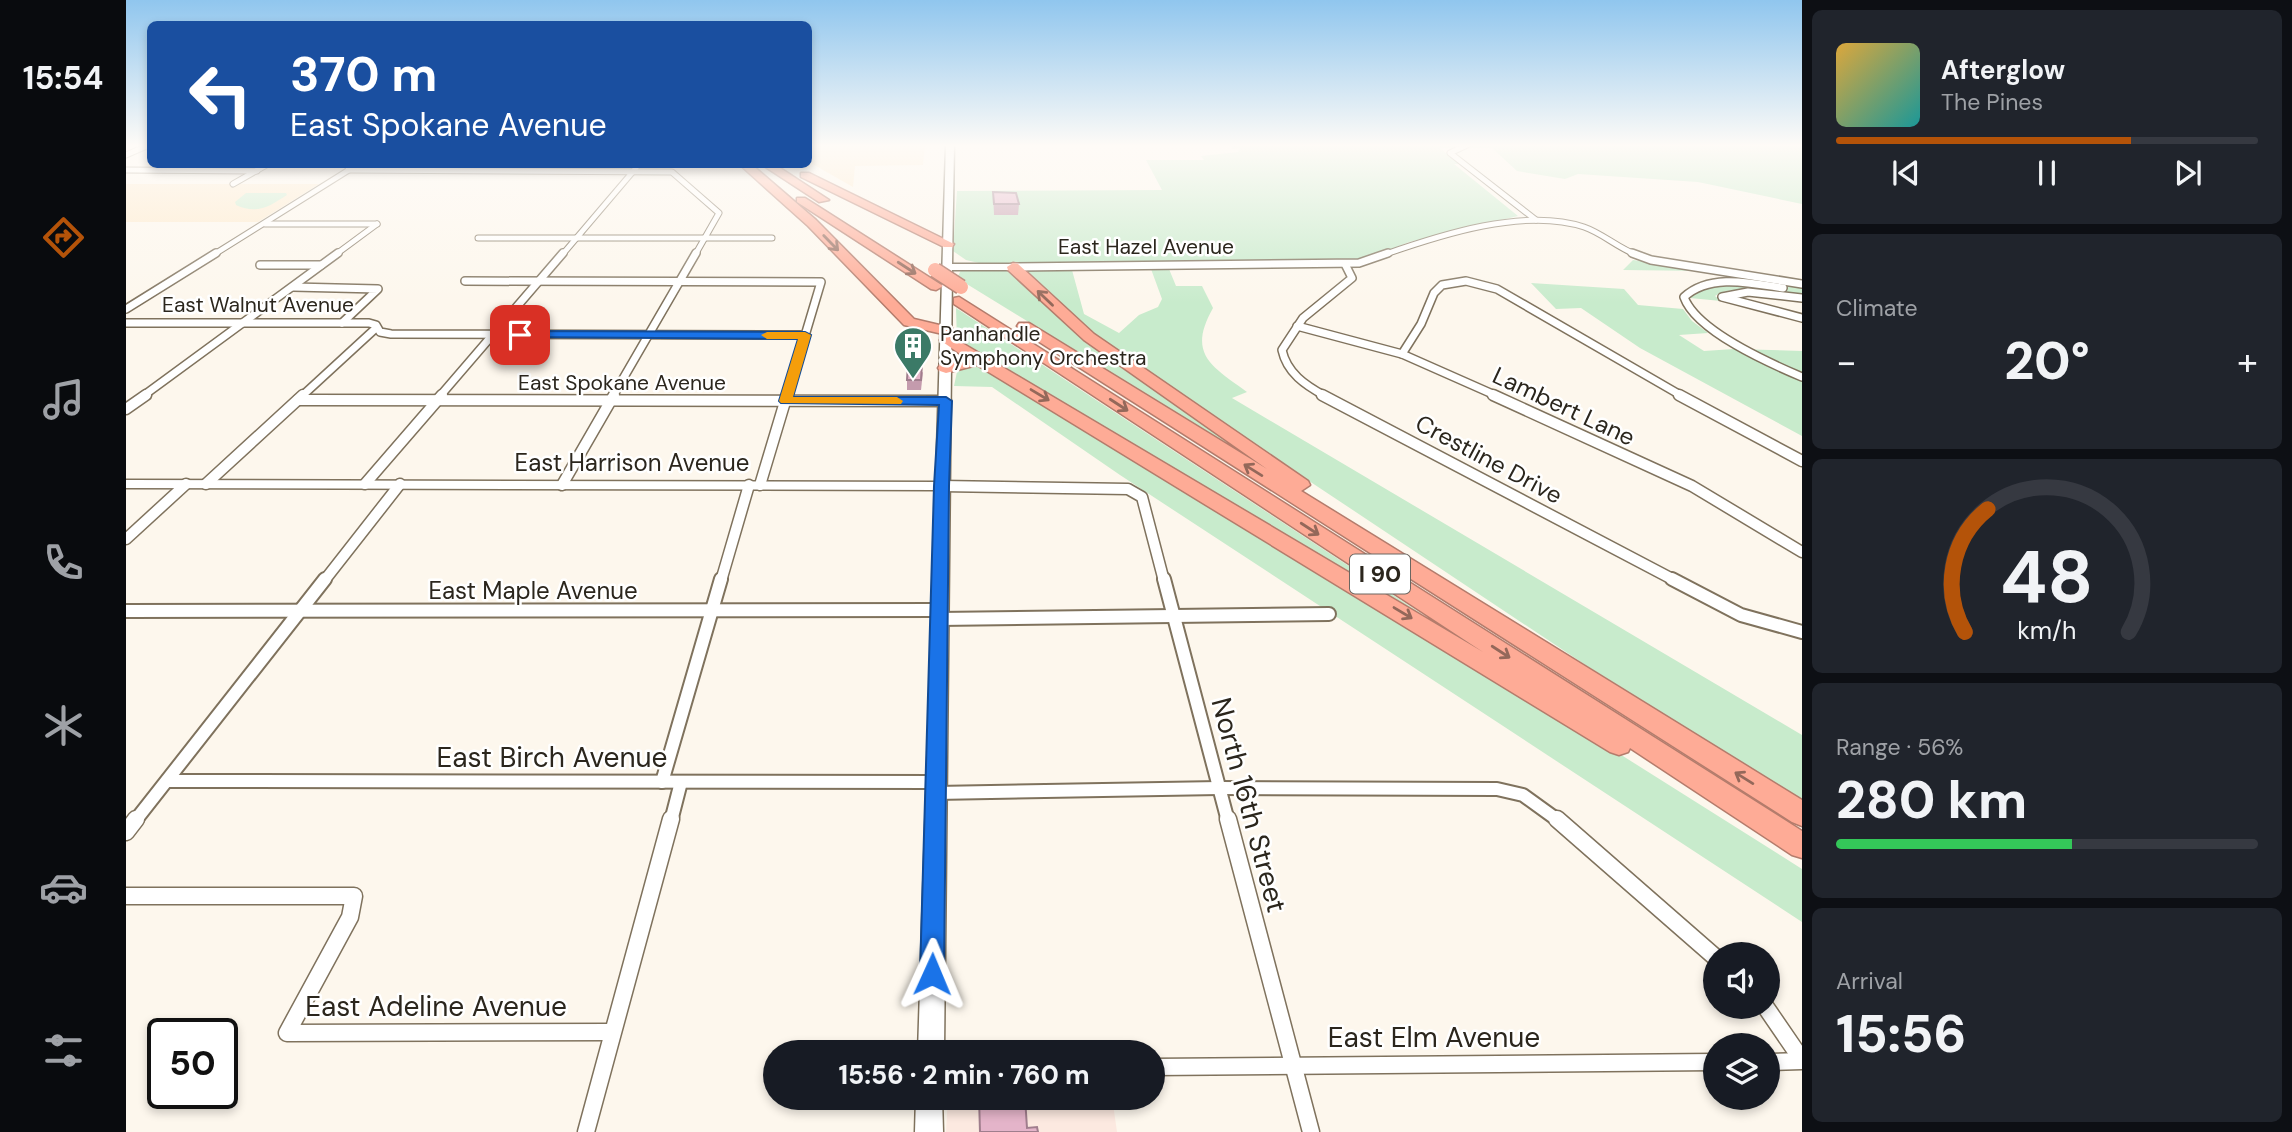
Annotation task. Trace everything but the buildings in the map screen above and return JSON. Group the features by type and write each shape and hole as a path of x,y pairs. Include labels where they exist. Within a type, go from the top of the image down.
{"highway":[{"path":"784,198 813,223 909,322 947,335"},
{"name":"I 90","path":"799,198 936,286 960,294 1802,814"},
{"name":"I 90","path":"822,198 941,269 960,294 1802,846"},
{"path":"854,198 948,244"},
{"path":"918,229 933,230 948,224"},
{"path":"1013,267 1057,310 1108,352 1559,663"},
{"name":"I 90","path":"947,335 981,360 1802,857"},
{"path":"946,368 964,361 981,360"}],"main road":[{"path":"930,1040 947,335 941,269 948,244 949,198"},
{"name":"East Hazel Avenue","path":"941,269 1013,267"},
{"name":"East Harrison Avenue","path":"126,484 942,486"},
{"path":"929,1110 929,1132"}],"street":[{"path":"126,309 304,198"},
{"path":"365,484 611,198"},
{"path":"562,485 719,213 702,198"},
{"path":"1508,198 1536,220 1585,227 1619,248 1649,259 1802,284"},
{"name":"East Hazel Avenue","path":"1013,267 1345,264 1371,261 1416,243 1473,229 1536,220"},
{"path":"126,410 377,224 262,224"},
{"path":"478,238 772,238"},
{"name":"Crestline Drive","path":"1345,264 1352,278 1324,297 1284,344 1282,355 1298,378 1320,394 1731,610 1774,626 1802,632"},
{"path":"260,265 321,265"},
{"path":"465,281 821,282 786,401 712,611 662,782"},
{"path":"1402,354 1421,324 1436,290 1444,284 1479,282 1497,289 1700,407 1802,461"},
{"path":"1802,290 1715,283 1692,288 1684,296 1691,311 1702,321 1777,366 1802,377"},
{"path":"293,287 378,289 342,323"},
{"path":"1802,298 1746,293 1724,294 1722,297 1802,318"},
{"name":"East Walnut Avenue","path":"126,323 374,323 380,332 391,334 805,335"},
{"name":"Lambert Lane","path":"1297,326 1402,354 1692,486 1802,552"},
{"path":"206,484 376,328"},
{"name":"East Spokane Avenue","path":"298,400 946,401"},
{"path":"126,539 186,484"},
{"path":"126,832 302,612 400,484"},
{"name":"East Harrison Avenue","path":"942,486 1137,491"},
{"name":"North 16th Street","path":"1137,491 1142,497 1311,1132"},
{"name":"East Maple Avenue","path":"126,611 712,611 1174,616 1329,614"},
{"name":"East Birch Avenue","path":"167,781 1497,789 1523,795 1548,811 1703,947"},
{"path":"586,1132 681,782"},
{"name":"East Adeline Avenue","path":"126,896 354,896 350,917 287,1033 612,1032"},
{"path":"1774,1019 1802,1061"},
{"path":"1780,1062 1802,1061"},
{"name":"East Elm Avenue","path":"1165,1067 1293,1063 1703,1062"}],"shaded area":[{"path":"126,198 297,198 258,222 126,222"},
{"path":"947,1110 1114,1110 1117,1132 946,1132"}],"green space":[{"path":"240,198 282,198 257,209 244,208 235,202"},
{"path":"957,198 1496,198 1518,216 1409,242 1365,260 979,263 966,260 953,251"},
{"path":"1773,198 1802,198 1802,204"},
{"path":"1633,260 1802,285 1802,296 1732,290 1715,296 1721,301 1690,298 1707,288 1717,286 1767,284 1705,271 1623,270"},
{"path":"1022,268 1072,270 1084,314 1119,333 1139,315 1158,307 1162,299 1151,269 1169,269 1176,286 1202,286 1213,308 1202,337 1207,358 1247,392 1232,398 1802,735 1802,800 1587,666 1117,353 1069,315"},
{"path":"1004,269 1014,274 1083,337 1274,473 957,278 961,270"},
{"path":"1531,283 1624,289 1638,305 1683,309 1692,321 1708,333 1679,335 1704,351 1802,351 1802,436 1640,348 1581,308 1556,309"},
{"path":"956,308 1422,614 1408,609 957,342"},
{"path":"979,364 1504,681 1802,869 1802,922 1120,475 992,387 954,386 958,367"}],"slow traffic":[{"path":"767,335 805,335 786,401 897,401"}],"place":[{"name":"Panhandle Symphony Orchestra","path":"913,380"}],"route":[{"path":"520,335 805,335 786,401 946,401 932,974"}]}
